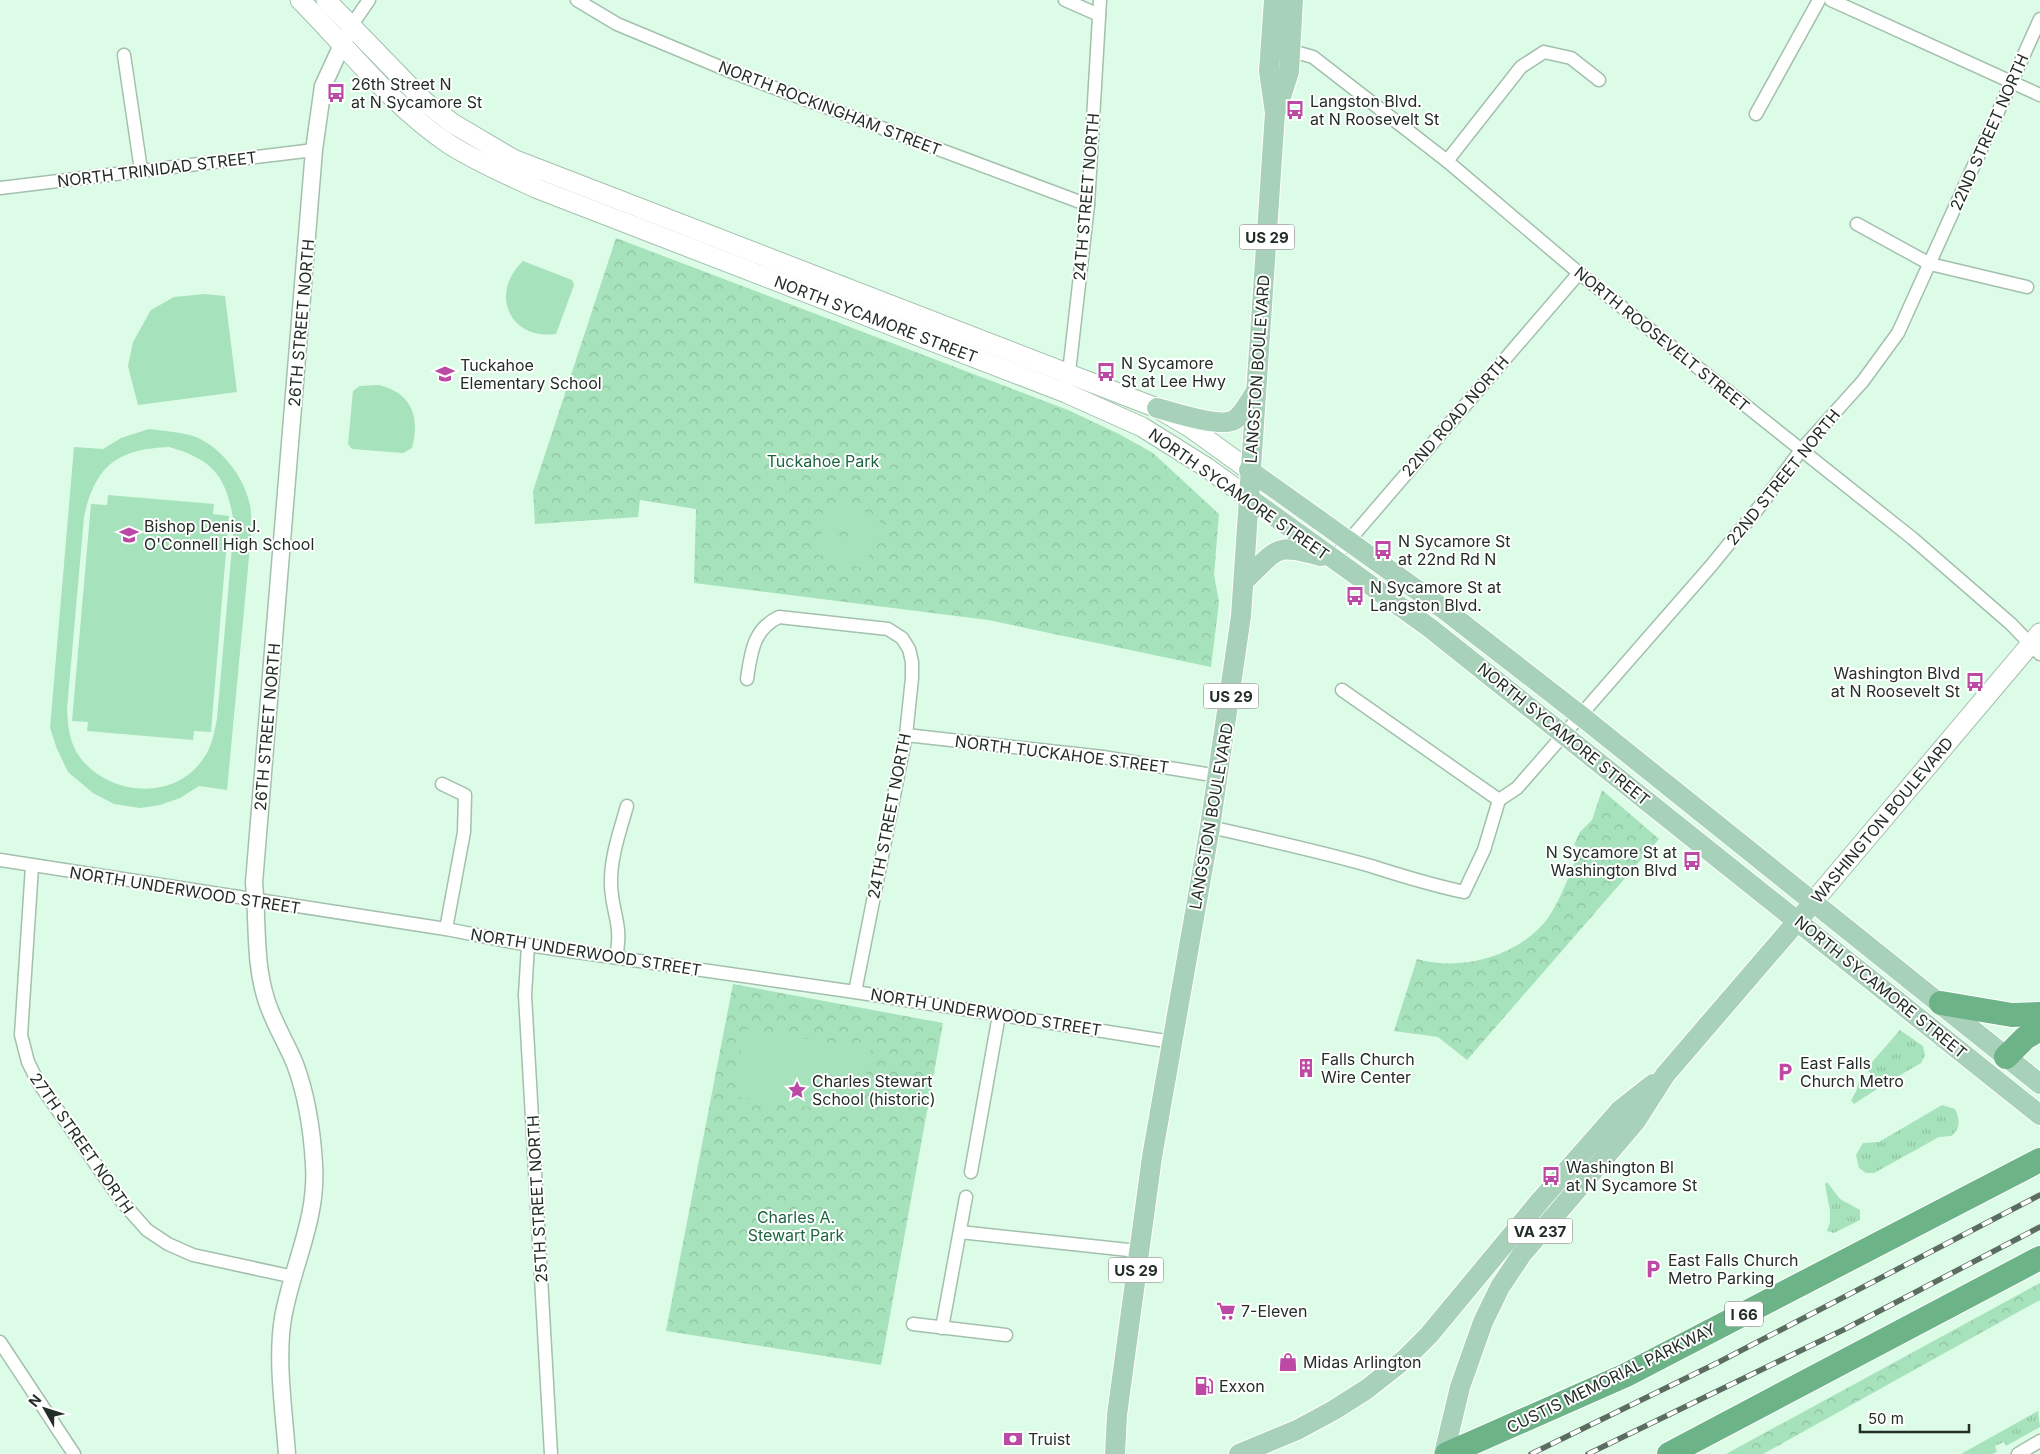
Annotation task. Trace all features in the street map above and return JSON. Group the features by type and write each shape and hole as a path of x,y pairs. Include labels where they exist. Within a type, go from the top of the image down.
{"highway":[{"path":"1940,1004 2012,1015 2040,1014"},
{"path":"2006,1057 2025,1038 2040,1029"},
{"name":"CUSTIS MEMORIAL PARKWAY","path":"1446,1454 1626,1375 2037,1162"},
{"path":"1669,1454 2040,1258"}],"main road":[{"name":"NORTH SYCAMORE STREET","path":"300,0 411,114 448,143 477,161 538,189 1066,393 1142,427 1206,467 1430,628 1799,920 2040,1115"},
{"name":"NORTH SYCAMORE STREET","path":"326,0 424,100 452,123 513,159 1070,373 1157,408 1191,428 1445,610 1580,715 2040,1084"},
{"name":"LANGSTON BOULEVARD","path":"1274,0 1280,49"},
{"name":"LANGSTON BOULEVARD","path":"1115,1454 1138,1251 1210,827 1245,580 1255,392 1275,114 1269,71 1280,49 1293,0"},
{"path":"1157,408 1195,418 1229,422 1239,416 1255,392"},
{"path":"1245,580 1275,551 1283,548 1333,559"},
{"name":"WASHINGTON BOULEVARD","path":"1446,1454 1454,1410 1483,1322 1511,1271 1553,1216 1635,1122 1665,1075 2037,644"},
{"path":"1989,1073 2006,1057"},
{"name":"WASHINGTON BOULEVARD","path":"1239,1454 1297,1430 1334,1410 1367,1389 1405,1359 1429,1335 1540,1201 1620,1110 1665,1075"}],"street":[{"name":"26TH STREET NORTH","path":"287,1454 281,1335 285,1312 312,1208 315,1172 312,1138 297,1071 271,1014 263,989 257,941 254,883 314,150 324,86 351,26 369,0"},
{"name":"NORTH ROCKINGHAM STREET","path":"578,0 617,24 732,72 1088,205"},
{"path":"1065,0 1099,15"},
{"name":"24TH STREET NORTH","path":"1066,393 1070,373 1088,205 1100,0"},
{"path":"1756,114 1818,0"},
{"path":"1831,0 2040,95"},
{"name":"22ND STREET NORTH","path":"1499,800 1517,788 1710,567 1760,506 1801,450 1864,381 1898,333 2040,19"},
{"name":"NORTH ROOSEVELT STREET","path":"1280,49 1313,57 1447,161 1579,273 1912,538 2010,624 2037,644"},
{"path":"1447,161 1522,67 1544,52 1571,58 1599,80"},
{"path":"124,55 141,170"},
{"name":"NORTH TRINIDAD STREET","path":"0,188 314,150"},
{"path":"1857,224 1930,264 2027,287"},
{"name":"22ND ROAD NORTH","path":"1333,559 1579,273"},
{"name":"24TH STREET NORTH","path":"748,679 756,638 765,624 779,617 883,628 895,632 904,641 912,662 906,735 855,992"},
{"path":"1210,827 1313,851 1371,866 1418,882 1464,892 1484,850 1499,800 1342,690"},
{"name":"NORTH TUCKAHOE STREET","path":"906,735 1103,758 1218,776"},
{"path":"442,784 465,795 464,832 446,929"},
{"path":"616,957 620,932 612,893 611,877 627,806"},
{"name":"NORTH UNDERWOOD STREET","path":"0,860 446,929 528,945 855,992 1172,1042"},
{"name":"27TH STREET NORTH","path":"32,866 21,1035 28,1062 38,1082 123,1204 147,1230 168,1244 194,1255 294,1277"},
{"name":"25TH STREET NORTH","path":"528,945 525,995 551,1454"},
{"path":"971,1172 1000,1015"},
{"path":"942,1328 966,1197"},
{"path":"960,1232 1138,1251"},
{"path":"913,1324 1006,1335"},
{"path":"0,1342 74,1454"},
{"path":"2018,1454 2040,1441"}],"green space":[{"name":"Tuckahoe Park","path":"616,238 1068,410 1119,434 1153,453 1219,514 1214,575 1219,602 1211,667 988,620 694,583 696,509 640,500 638,517 535,524 533,491"},
{"path":"523,261 572,280 574,285 556,334 540,334 526,330 516,322 509,312 506,300 507,287 513,274"},
{"path":"205,294 225,296 237,392 138,405 128,366 133,342 151,310 174,297"},
{"path":"379,385 399,394 411,408 415,426 414,437 412,448 403,453 352,449 348,444 353,391 360,386"},
{"path":"149,429 185,434 206,442 223,456 237,474 247,494 251,513 251,536 227,790 199,786 180,798 160,805 140,808 114,804 93,793 68,772 50,728 74,447 103,449 121,438","holes":["169,447 198,458 216,473 227,494 234,524 217,719 209,750 191,773 175,782 159,787 141,789 123,786 91,769 79,756 71,739 67,709 84,517 95,485 102,473 111,464 122,457 151,448"]},
{"path":"108,495 214,504 213,514 229,516 211,732 194,731 193,740 87,731 88,722 72,721 91,504 107,505"},
{"path":"831,502 881,517 874,540 824,525"},
{"path":"822,531 872,546 865,569 816,554"},
{"path":"1602,790 1659,839 1467,1060 1438,1037 1394,1031 1417,959 1434,963 1452,963 1488,958 1522,942 1548,918 1562,893 1580,848 1574,845 1580,832 1592,820"},
{"name":"Charles A. Stewart Park","path":"733,984 943,1023 881,1365 666,1331"},
{"path":"744,1029 871,1049 859,1115 734,1096"},
{"path":"1900,1030 1923,1046 1925,1055 1921,1063 1883,1085 1866,1069"},
{"path":"1863,1074 1877,1089 1854,1104 1851,1100"},
{"path":"887,1088 913,1093 908,1117 883,1112"},
{"path":"1942,1105 1955,1109 1958,1116 1959,1124 1957,1130 1951,1136 1939,1137 1874,1173 1866,1173 1859,1168 1856,1155 1863,1143 1879,1142"},
{"path":"1827,1182 1840,1199 1860,1210 1860,1220 1834,1233 1827,1231 1830,1222 1830,1211 1825,1184"},
{"path":"2040,1283 2040,1300 1763,1454 1726,1454"},
{"path":"2038,1411 2040,1427 2006,1446 2004,1442 1995,1446 1997,1452 1992,1454 1961,1454"}],"railway":[{"path":"1531,1454 1719,1362 2040,1195"},
{"path":"1588,1454 1845,1329 2040,1227"}],"place":[{"name":"26th Street N at N Sycamore St","path":"336,93"},
{"name":"Langston Blvd. at N Roosevelt St","path":"1295,110"},
{"name":"N Sycamore St at Lee Hwy","path":"1106,372"},
{"name":"Tuckahoe Elementary School","path":"445,374"},
{"name":"Bishop Denis J. O'Connell High School","path":"129,535"},
{"name":"N Sycamore St at 22nd Rd N","path":"1383,550"},
{"name":"N Sycamore St at Langston Blvd.","path":"1355,596"},
{"name":"Washington Blvd at N Roosevelt St","path":"1975,682"},
{"name":"N Sycamore St at Washington Blvd","path":"1692,861"},
{"name":"Falls Church Wire Center","path":"1306,1068"},
{"name":"East Falls Church Metro","path":"1785,1072"},
{"name":"Charles Stewart School (historic)","path":"797,1090"},
{"name":"Washington Bl at N Sycamore St","path":"1551,1176"},
{"name":"East Falls Church Metro Parking","path":"1653,1269"},
{"name":"7-Eleven","path":"1226,1311"},
{"name":"Midas Arlington","path":"1288,1362"},
{"name":"Exxon","path":"1204,1386"},
{"name":"Truist","path":"1013,1439"}]}
